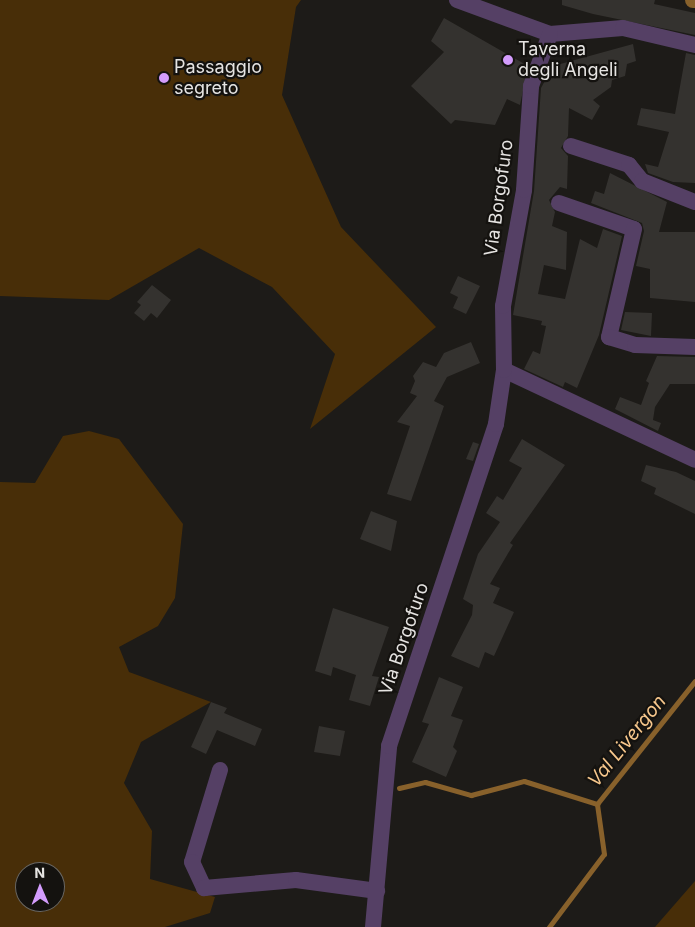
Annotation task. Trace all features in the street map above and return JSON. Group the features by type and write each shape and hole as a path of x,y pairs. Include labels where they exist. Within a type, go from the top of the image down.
{"street":[{"path":"457,0 550,34 623,28 695,46"},
{"name":"Via Borgofuro","path":"372,927 377,891 389,746 496,424 504,370 503,306 524,190 531,86 550,34"},
{"path":"571,146 629,166 642,181 695,202"},
{"path":"559,203 634,229 609,337 634,345 695,347"},
{"path":"504,370 695,460"},
{"path":"220,770 192,862 204,888 296,880 377,891"}],"shaded area":[{"path":"0,0 301,0 296,7 282,95 341,227 436,327 310,429 335,354 272,287 199,248 109,300 0,296"},
{"path":"89,431 119,439 183,524 175,598 158,626 119,647 129,672 211,702 141,742 124,783 152,831 150,879 215,897 210,913 165,927 0,927 0,482 35,483 63,436"},
{"path":"695,881 695,927 655,927"}],"building":[{"path":"562,0 655,0 654,4 695,13 695,35 593,14 562,5"},
{"path":"444,18 528,66 520,105 507,99 495,125 455,120 451,124 411,86 444,52 431,41"},
{"path":"633,44 636,61 627,64 625,76 612,80 611,87 593,100 600,106 592,120 569,108 568,136 561,148 568,156 567,189 560,187 549,200 555,212 552,226 567,232 566,270 544,265 538,294 565,299 580,239 597,248 603,229 622,236 599,335 577,388 565,382 563,387 524,369 533,351 540,354 546,326 541,325 542,321 513,315 534,191 541,88 553,66"},
{"path":"686,53 695,55 695,183 673,182 648,173 645,164 658,167 669,132 637,125 641,108 675,114"},
{"path":"610,173 667,202 659,232 695,232 695,302 650,298 650,269 636,266 644,231 642,223 591,203 595,191 604,194"},
{"path":"458,276 480,286 466,314 453,308 458,297 450,293"},
{"path":"152,285 171,300 157,318 151,313 144,321 134,313 141,305 137,302"},
{"path":"625,312 652,313 651,336 621,330"},
{"path":"471,342 480,363 447,377 434,401 444,406 411,501 387,494 410,426 397,422 417,396 410,393 415,381 413,376 423,362 436,367 444,353"},
{"path":"657,356 695,357 695,384 670,384 655,407 653,420 661,423 658,431 615,409 620,397 641,405 649,383 646,381"},
{"path":"522,439 565,465 510,543 513,545 490,584 500,588 493,603 514,612 494,656 485,652 479,668 451,656 472,615 473,605 463,599 478,554 500,522 486,513 497,496 503,500 522,468 509,461"},
{"path":"473,442 479,444 473,461 466,459"},
{"path":"646,465 676,472 695,481 695,514 654,494 656,488 641,481"},
{"path":"371,511 397,521 391,551 360,539"},
{"path":"333,608 389,627 372,676 379,677 370,706 349,700 356,675 333,667 331,676 315,671"},
{"path":"439,677 463,687 451,716 463,720 453,747 457,751 446,777 412,762 429,724 422,722"},
{"path":"211,702 227,708 224,713 262,729 255,746 217,730 206,754 191,747"},
{"path":"319,726 345,731 340,756 314,752"}],"waterway":[{"name":"Val Livergon","path":"549,927 604,854 597,804 695,681"},
{"path":"399,788 425,782 471,795 524,781 597,804"}],"place":[{"name":"Taverna degli Angeli","path":"508,60"},
{"name":"Passaggio segreto","path":"164,78"}]}
